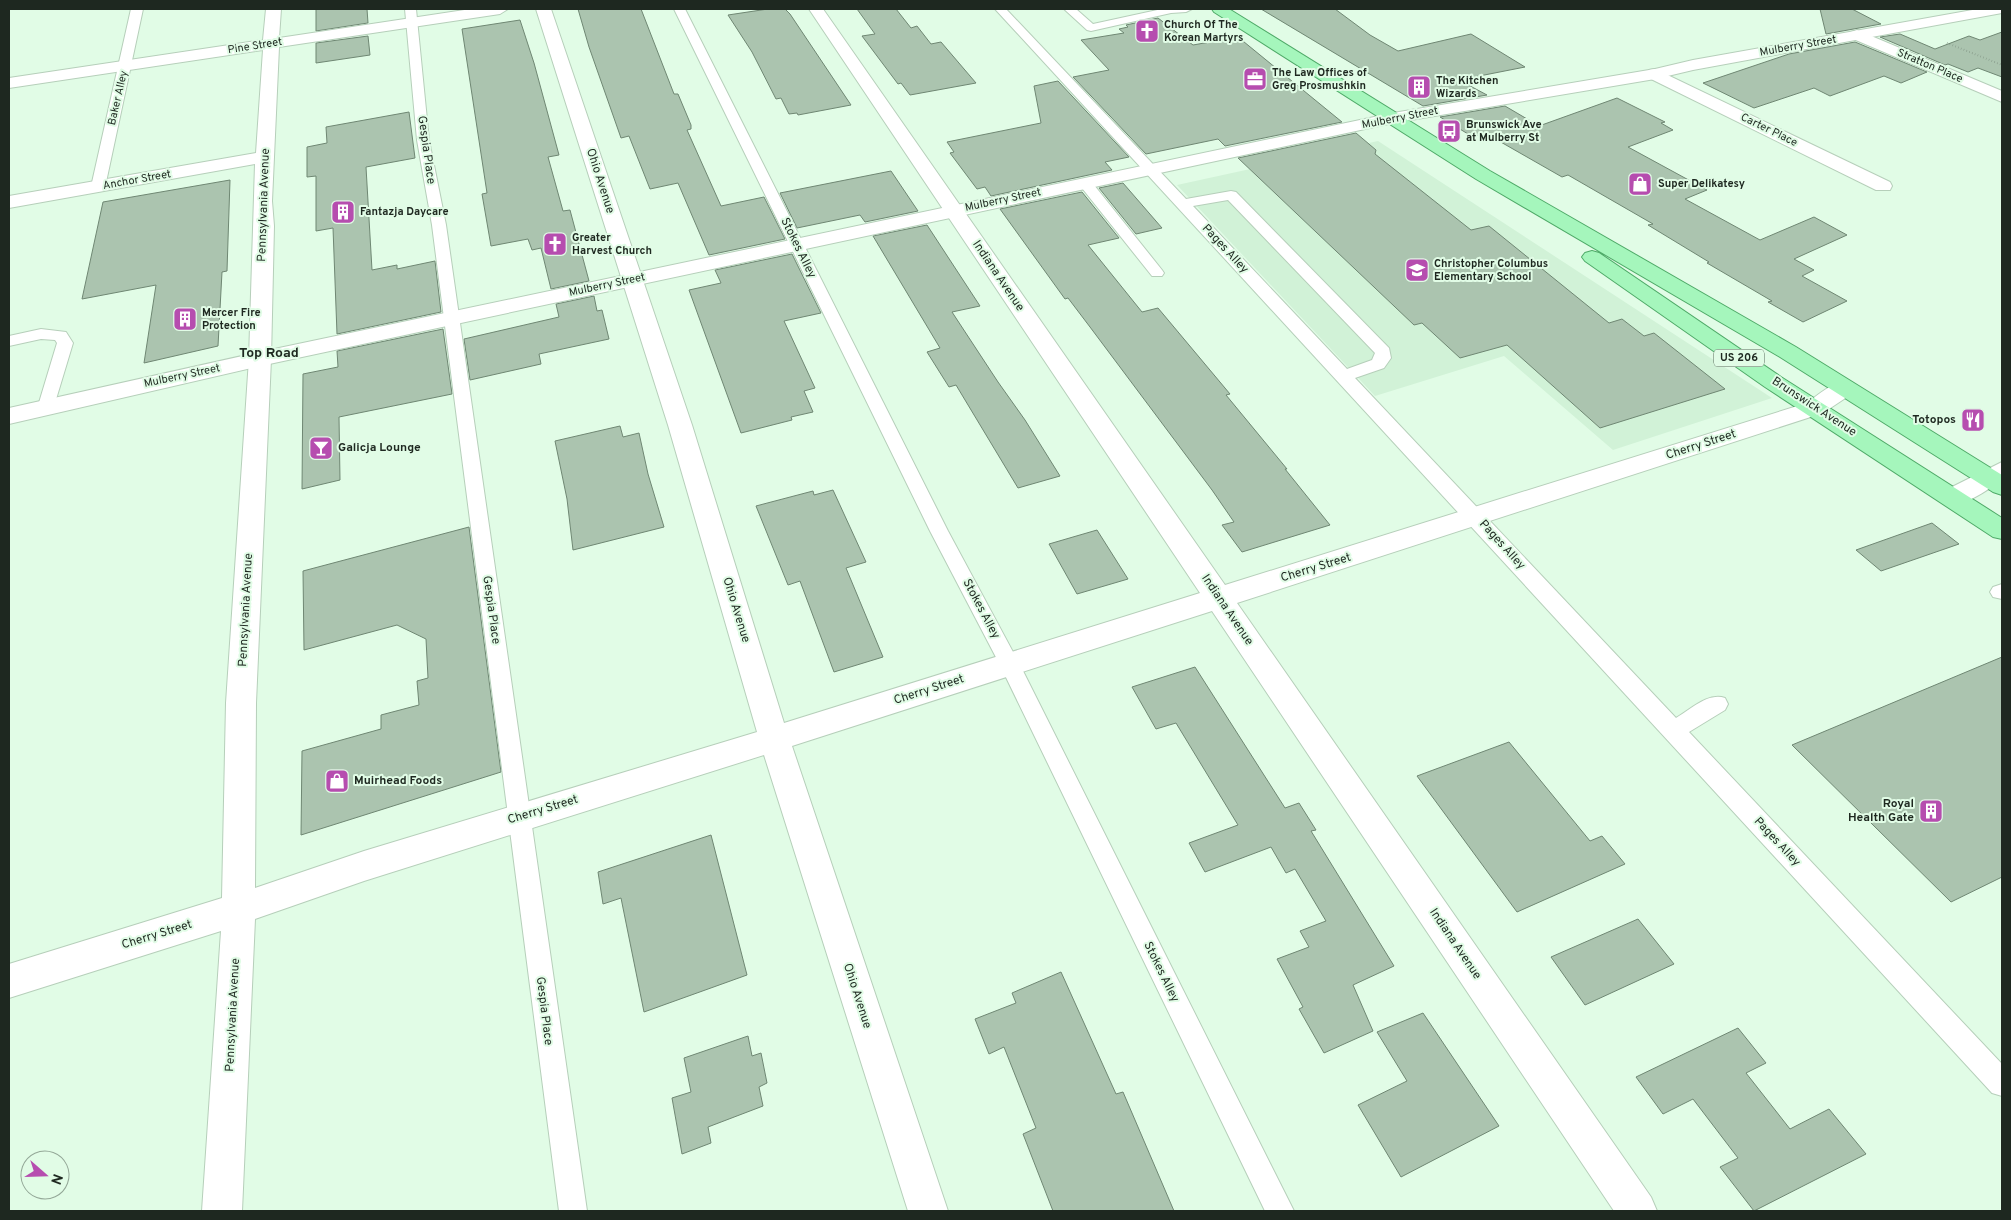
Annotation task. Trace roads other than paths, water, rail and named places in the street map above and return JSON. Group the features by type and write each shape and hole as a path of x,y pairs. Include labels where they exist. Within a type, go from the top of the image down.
{"main road":[{"name":"Brunswick Avenue","path":"1219,9 1483,175 1997,478"},
{"name":"Brunswick Avenue","path":"1483,175 1533,216 1815,408 2002,530"}],"street":[{"name":"Pennsylvania Avenue","path":"222,1211 239,909 238,820 241,703 260,359 264,226 262,201 273,9"},
{"name":"Pine Street","path":"9,83 271,43 411,15 500,9"},
{"name":"Ohio Avenue","path":"543,9 680,425 774,739 928,1211"},
{"name":"Indiana Avenue","path":"816,9 1637,1211"},
{"name":"Mulberry Street","path":"9,416 46,406 260,359 1393,118 1655,74 2002,9"},
{"name":"Stratton Place","path":"1858,35 2002,97"},
{"name":"Carter Place","path":"1655,74 1883,186"},
{"name":"Anchor Street","path":"9,202 265,157"},
{"name":"Cherry Street","path":"9,981 239,909 364,866 1010,665 1815,408 1845,388"},
{"path":"1953,497 1997,478"}],"lane":[{"name":"Baker Alley","path":"98,187 137,9"},
{"name":"Stokes Alley","path":"679,9 935,522 1010,665 1280,1211"},
{"name":"Pages Alley","path":"1000,9 1477,517 1673,731 2002,1083"},
{"path":"1070,9 1092,28 1186,9"},
{"name":"Gespia Place","path":"411,15 424,140 438,225 573,1211"},
{"path":"1085,183 1157,273"},
{"path":"1182,204 1231,195 1383,352 1383,358 1378,364 1344,376"},
{"path":"9,341 41,334 50,334 60,335 65,343 46,406"},
{"path":"1673,731 1717,704"}],"place":[{"name":"Church Of The Korean Martyrs","path":"1147,31"},
{"name":"The Law Offices of Greg Prosmushkin","path":"1255,79"},
{"name":"The Kitchen Wizards","path":"1419,87"},
{"name":"Brunswick Ave at Mulberry St","path":"1449,131"},
{"name":"Super Delikatesy","path":"1640,184"},
{"name":"Fantazja Daycare","path":"343,212"},
{"name":"Greater Harvest Church","path":"555,244"},
{"name":"Christopher Columbus Elementary School","path":"1417,270"},
{"name":"Mercer Fire Protection","path":"185,319"},
{"name":"Totopos","path":"1973,420"},
{"name":"Galicja Lounge","path":"321,448"},
{"name":"Muirhead Foods","path":"337,781"},
{"name":"Royal Health Gate","path":"1931,811"}],"district":[{"name":"Top Road","path":"269,353"}]}
